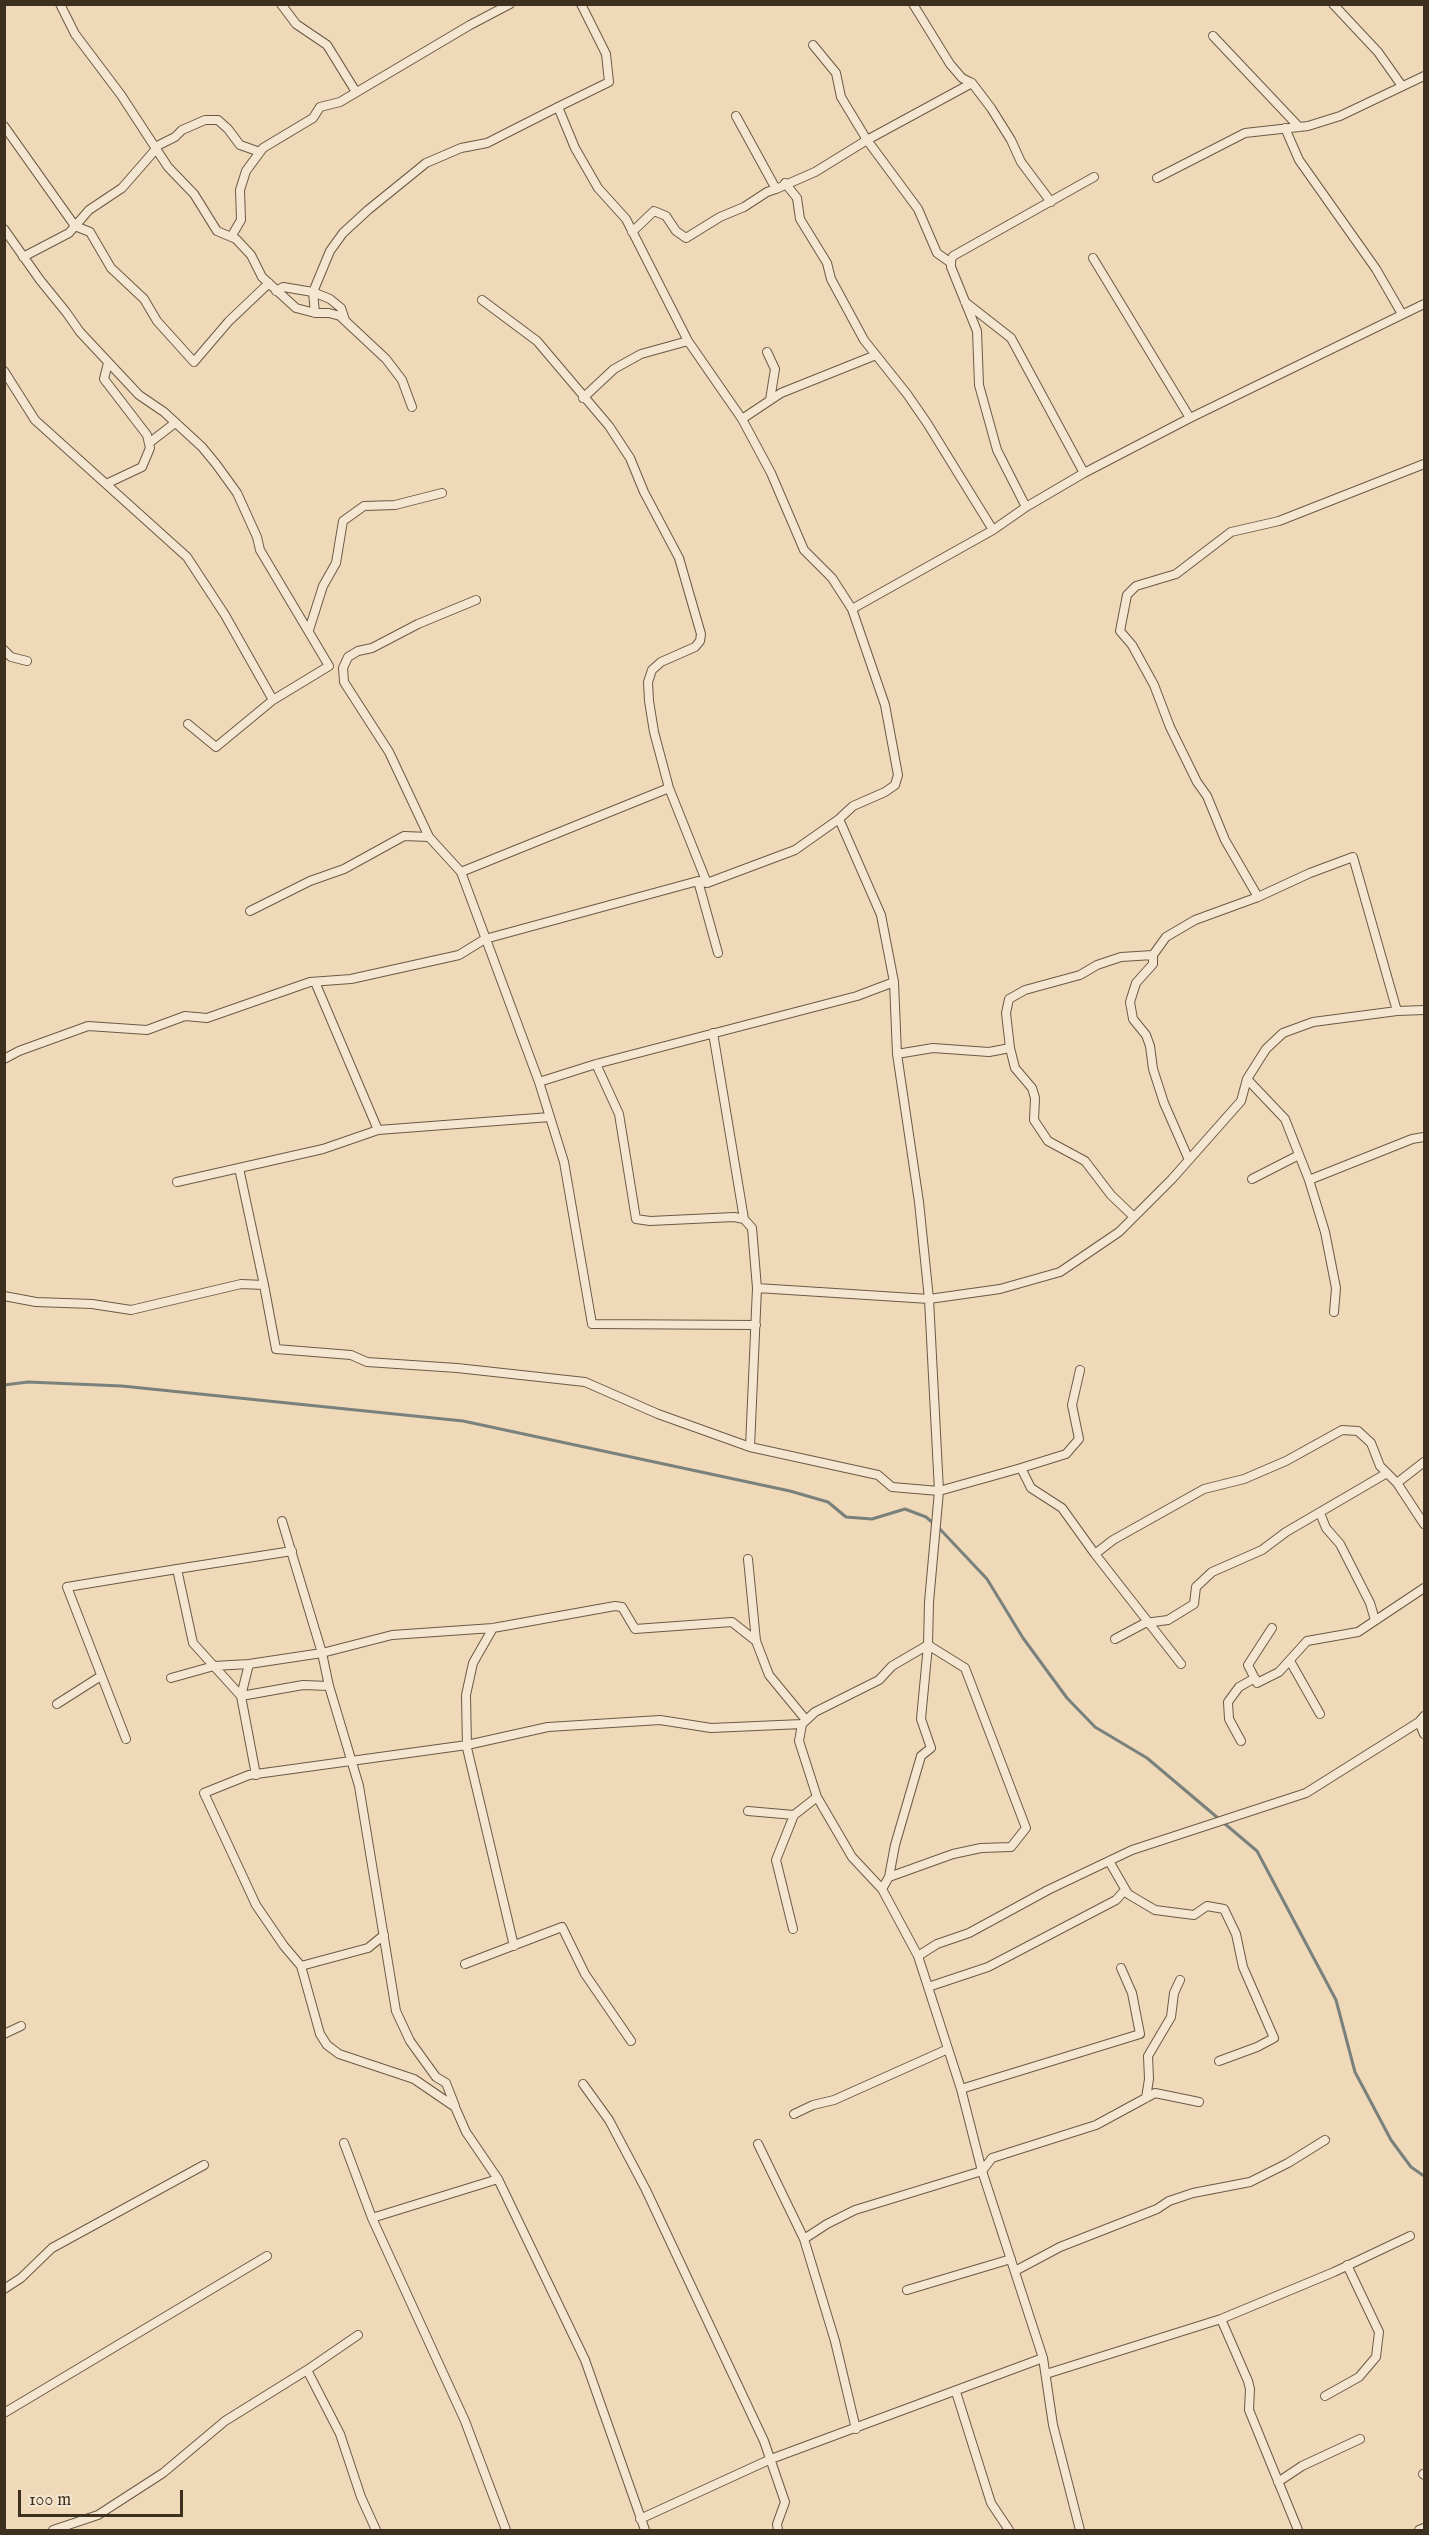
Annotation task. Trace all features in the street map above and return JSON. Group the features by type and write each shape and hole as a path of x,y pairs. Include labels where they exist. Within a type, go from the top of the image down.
{"street":[{"path":"60,4 75,34 121,95 168,167 194,194 218,231 231,237 251,255 262,277 296,308 315,314 328,313 345,320 386,359 402,380 412,408"},
{"path":"281,4 296,24 327,45 356,92"},
{"path":"231,237 241,220 240,190 246,171 260,152 313,118 320,107 340,102 510,4"},
{"path":"315,314 313,292 330,251 343,233 426,164 461,148 487,142 609,82 606,54 581,4"},
{"path":"913,4 950,64 962,78 972,83 1011,140 1021,162 1051,202"},
{"path":"1333,4 1378,52 1402,86"},
{"path":"1213,36 1299,127"},
{"path":"813,45 836,73 841,97 867,140 918,209 938,253 951,263 977,331 980,385 997,450 1026,507"},
{"path":"1157,178 1245,133 1299,127 1340,116 1425,76"},
{"path":"632,232 654,211 666,216 676,231 686,238 767,192 815,172 867,140 972,83"},
{"path":"4,1059 19,1051 88,1026 147,1030 185,1017 207,1018 315,982 351,979 459,955 485,939 698,881 707,884 795,850 839,819 853,806 895,785 898,775 885,705 852,609 832,578 804,550 771,473 742,419 688,341 626,219 598,188 576,148 558,107"},
{"path":"736,116 776,189"},
{"path":"23,257 48,245 75,226 88,210 122,188 155,148 182,130 205,120 218,120 240,145 260,152"},
{"path":"4,126 75,226 90,232 111,268 144,299 157,321 194,362 230,321 269,283"},
{"path":"1285,128 1299,160 1376,269 1402,314"},
{"path":"951,263 953,256 1094,177"},
{"path":"786,183 797,198 800,219 827,263 831,279 864,340 927,423 993,530"},
{"path":"4,229 80,332 139,396 164,411 202,447 237,493 257,537 260,550 329,666"},
{"path":"1093,258 1190,418"},
{"path":"276,291 284,286 306,289 330,299 341,308 345,320"},
{"path":"482,300 537,341 609,426 630,458 644,492 679,558 701,634 700,641 695,647 662,662 652,670 648,682 648,701 669,789 707,884"},
{"path":"965,302 1011,338 1084,473"},
{"path":"852,609 993,530 1026,507 1084,473 1190,418 1425,304"},
{"path":"583,398 614,369 641,354 688,341"},
{"path":"767,352 775,369 770,400"},
{"path":"742,419 781,393 812,383 876,355"},
{"path":"106,484 142,467 147,459 149,443 147,435 104,379 108,363"},
{"path":"4,371 34,420 187,557 225,615 273,700"},
{"path":"128,408 139,396"},
{"path":"149,443 175,423"},
{"path":"1258,897 1225,840 1207,796 1197,782 1170,727 1154,685 1132,645 1120,631 1127,596 1136,586 1176,574 1231,532 1279,520 1425,464"},
{"path":"309,630 323,586 336,563 344,521 364,506 394,505 442,493"},
{"path":"476,600 348,657 343,668 344,682 389,752 429,837 461,872 539,1082 564,1162 592,1324 756,1325"},
{"path":"4,650 11,657 27,661"},
{"path":"188,724 216,747 273,700 329,666 343,668"},
{"path":"461,872 669,789"},
{"path":"839,819 881,915 894,982 897,1054 919,1202 929,1299 939,1491 921,1719 931,1748 921,1756 895,1845 889,1877 882,1889"},
{"path":"250,911 310,881 344,869 404,837 429,837"},
{"path":"1189,1160 1164,1104 1153,1069 1150,1046 1146,1035 1133,1019 1130,1002 1136,983 1153,964 1153,955 1166,938 1195,920 1258,897 1310,873 1353,857 1397,1011"},
{"path":"698,881 718,953"},
{"path":"1134,1217 1111,1195 1085,1161 1048,1141 1034,1120 1035,1098 1032,1088 1015,1068 1006,1013 1008,999 1025,990 1080,975 1105,962 1121,957 1153,955"},
{"path":"315,982 378,1130"},
{"path":"539,1082 596,1064 856,996 894,982"},
{"path":"758,1288 929,1299 1000,1289 1060,1272 1119,1232 1189,1160 1241,1101 1247,1079 1266,1049 1283,1033 1313,1022 1397,1011 1425,1010"},
{"path":"713,1033 744,1219 752,1228 758,1288 750,1448"},
{"path":"897,1054 933,1048 989,1052 1010,1048"},
{"path":"596,1064 619,1114 636,1219 650,1221 734,1217 744,1219"},
{"path":"1247,1079 1285,1119 1309,1180 1325,1232 1336,1288 1334,1312"},
{"path":"177,1182 322,1149 378,1130 550,1117"},
{"path":"1309,1180 1412,1139 1425,1137"},
{"path":"1252,1179 1299,1155"},
{"path":"239,1168 276,1349 351,1355 367,1362 457,1368 585,1382 658,1414 750,1448 878,1475 892,1487 939,1491 1066,1454 1079,1439 1072,1405 1080,1370"},
{"path":"4,1296 36,1302 92,1304 131,1310 241,1284 264,1285"},
{"path":"1095,1554 1113,1540 1204,1489 1244,1479 1286,1461 1342,1430 1358,1431 1371,1443 1380,1466 1397,1483 1425,1524"},
{"path":"1397,1483 1425,1462"},
{"path":"1021,1468 1031,1488 1062,1508 1181,1664"},
{"path":"1115,1639 1145,1623 1168,1620 1194,1604 1196,1587 1212,1572 1262,1550 1286,1532 1387,1473"},
{"path":"1320,1513 1326,1528 1340,1544 1370,1603 1375,1620"},
{"path":"282,1521 359,1786 396,2011 410,2041 436,2077 446,2083 466,2133 498,2179 585,2360 645,2530"},
{"path":"126,1739 67,1587 292,1551"},
{"path":"748,1559 756,1641 769,1675 804,1722"},
{"path":"177,1569 193,1643 241,1696"},
{"path":"1272,1628 1248,1665 1257,1683 1279,1672 1307,1641 1358,1632 1425,1588"},
{"path":"171,1678 214,1666 249,1664 322,1653 392,1635 493,1628 615,1606 622,1607 635,1629 732,1622 756,1641"},
{"path":"493,1628 473,1664 466,1695 467,1745 514,1946"},
{"path":"928,1645 892,1666 879,1680 815,1712 804,1722 799,1741 817,1797 852,1857 882,1889 918,1956 961,2089 982,2171 1043,2358 1053,2425 1080,2530"},
{"path":"889,1877 953,1854 981,1848 1011,1847 1026,1828 965,1668 928,1645"},
{"path":"1290,1660 1320,1714"},
{"path":"249,1664 241,1696 256,1775"},
{"path":"57,1704 101,1676"},
{"path":"1241,1742 1229,1719 1228,1702 1239,1687 1255,1678"},
{"path":"241,1696 303,1685 329,1686"},
{"path":"918,1956 937,1944 969,1933 1048,1890 1109,1861 1205,1825 1306,1793 1422,1719 1425,1734"},
{"path":"455,2107 414,2079 339,2054 327,2045 320,2034 301,1966 284,1946 256,1905 204,1793 249,1775 467,1745 548,1727 660,1720 711,1728 804,1722"},
{"path":"793,1929 776,1860 794,1815 817,1797"},
{"path":"748,1811 794,1815"},
{"path":"1109,1861 1128,1894 1155,1910 1194,1915 1207,1906 1224,1909 1236,1934 1243,1967 1274,2038 1219,2061"},
{"path":"927,1986 988,1967 1116,1900 1125,1890"},
{"path":"465,1964 562,1927 585,1974 631,2040"},
{"path":"301,1966 368,1948 384,1935"},
{"path":"368,1948 387,1955"},
{"path":"961,2089 1140,2034 1132,1993 1121,1968"},
{"path":"1146,2098 1149,2079 1148,2056 1171,2017 1174,1993 1180,1980"},
{"path":"4,2034 21,2026"},
{"path":"794,2114 813,2105 834,2100 948,2049"},
{"path":"583,2084 609,2120 646,2190 771,2459 785,2502 777,2524 778,2530"},
{"path":"804,2239 855,2210 982,2171 992,2158 1096,2125 1155,2093 1199,2102"},
{"path":"1015,2271 1060,2247 1157,2209 1169,2201 1193,2193 1250,2182 1288,2163 1325,2139"},
{"path":"344,2143 372,2218 465,2421 506,2530"},
{"path":"758,2144 804,2239 835,2341 856,2429"},
{"path":"4,2289 21,2278 51,2248 204,2165"},
{"path":"372,2218 498,2179"},
{"path":"1046,2374 1221,2319 1410,2236"},
{"path":"4,2413 267,2256"},
{"path":"907,2290 1011,2259"},
{"path":"1325,2396 1359,2377 1376,2356 1379,2332 1347,2265"},
{"path":"1221,2319 1248,2380 1250,2389 1248,2410 1298,2530"},
{"path":"53,2530 98,2515 163,2473 225,2421 358,2336"},
{"path":"640,2518 771,2459 1043,2358"},
{"path":"307,2370 340,2434 361,2497 376,2530"},
{"path":"956,2392 991,2504 1009,2530"},
{"path":"1278,2482 1302,2466 1360,2439"},
{"path":"1419,2530 1425,2528"}],"waterway":[{"path":"4,1385 28,1382 122,1386 463,1421 790,1491 828,1502 846,1517 872,1519 905,1509 926,1517 933,1523"},
{"path":"938,1527 987,1579 1023,1638 1067,1698 1095,1727 1147,1758 1257,1851 1336,2000 1355,2072 1391,2140 1411,2167 1424,2176"}]}
